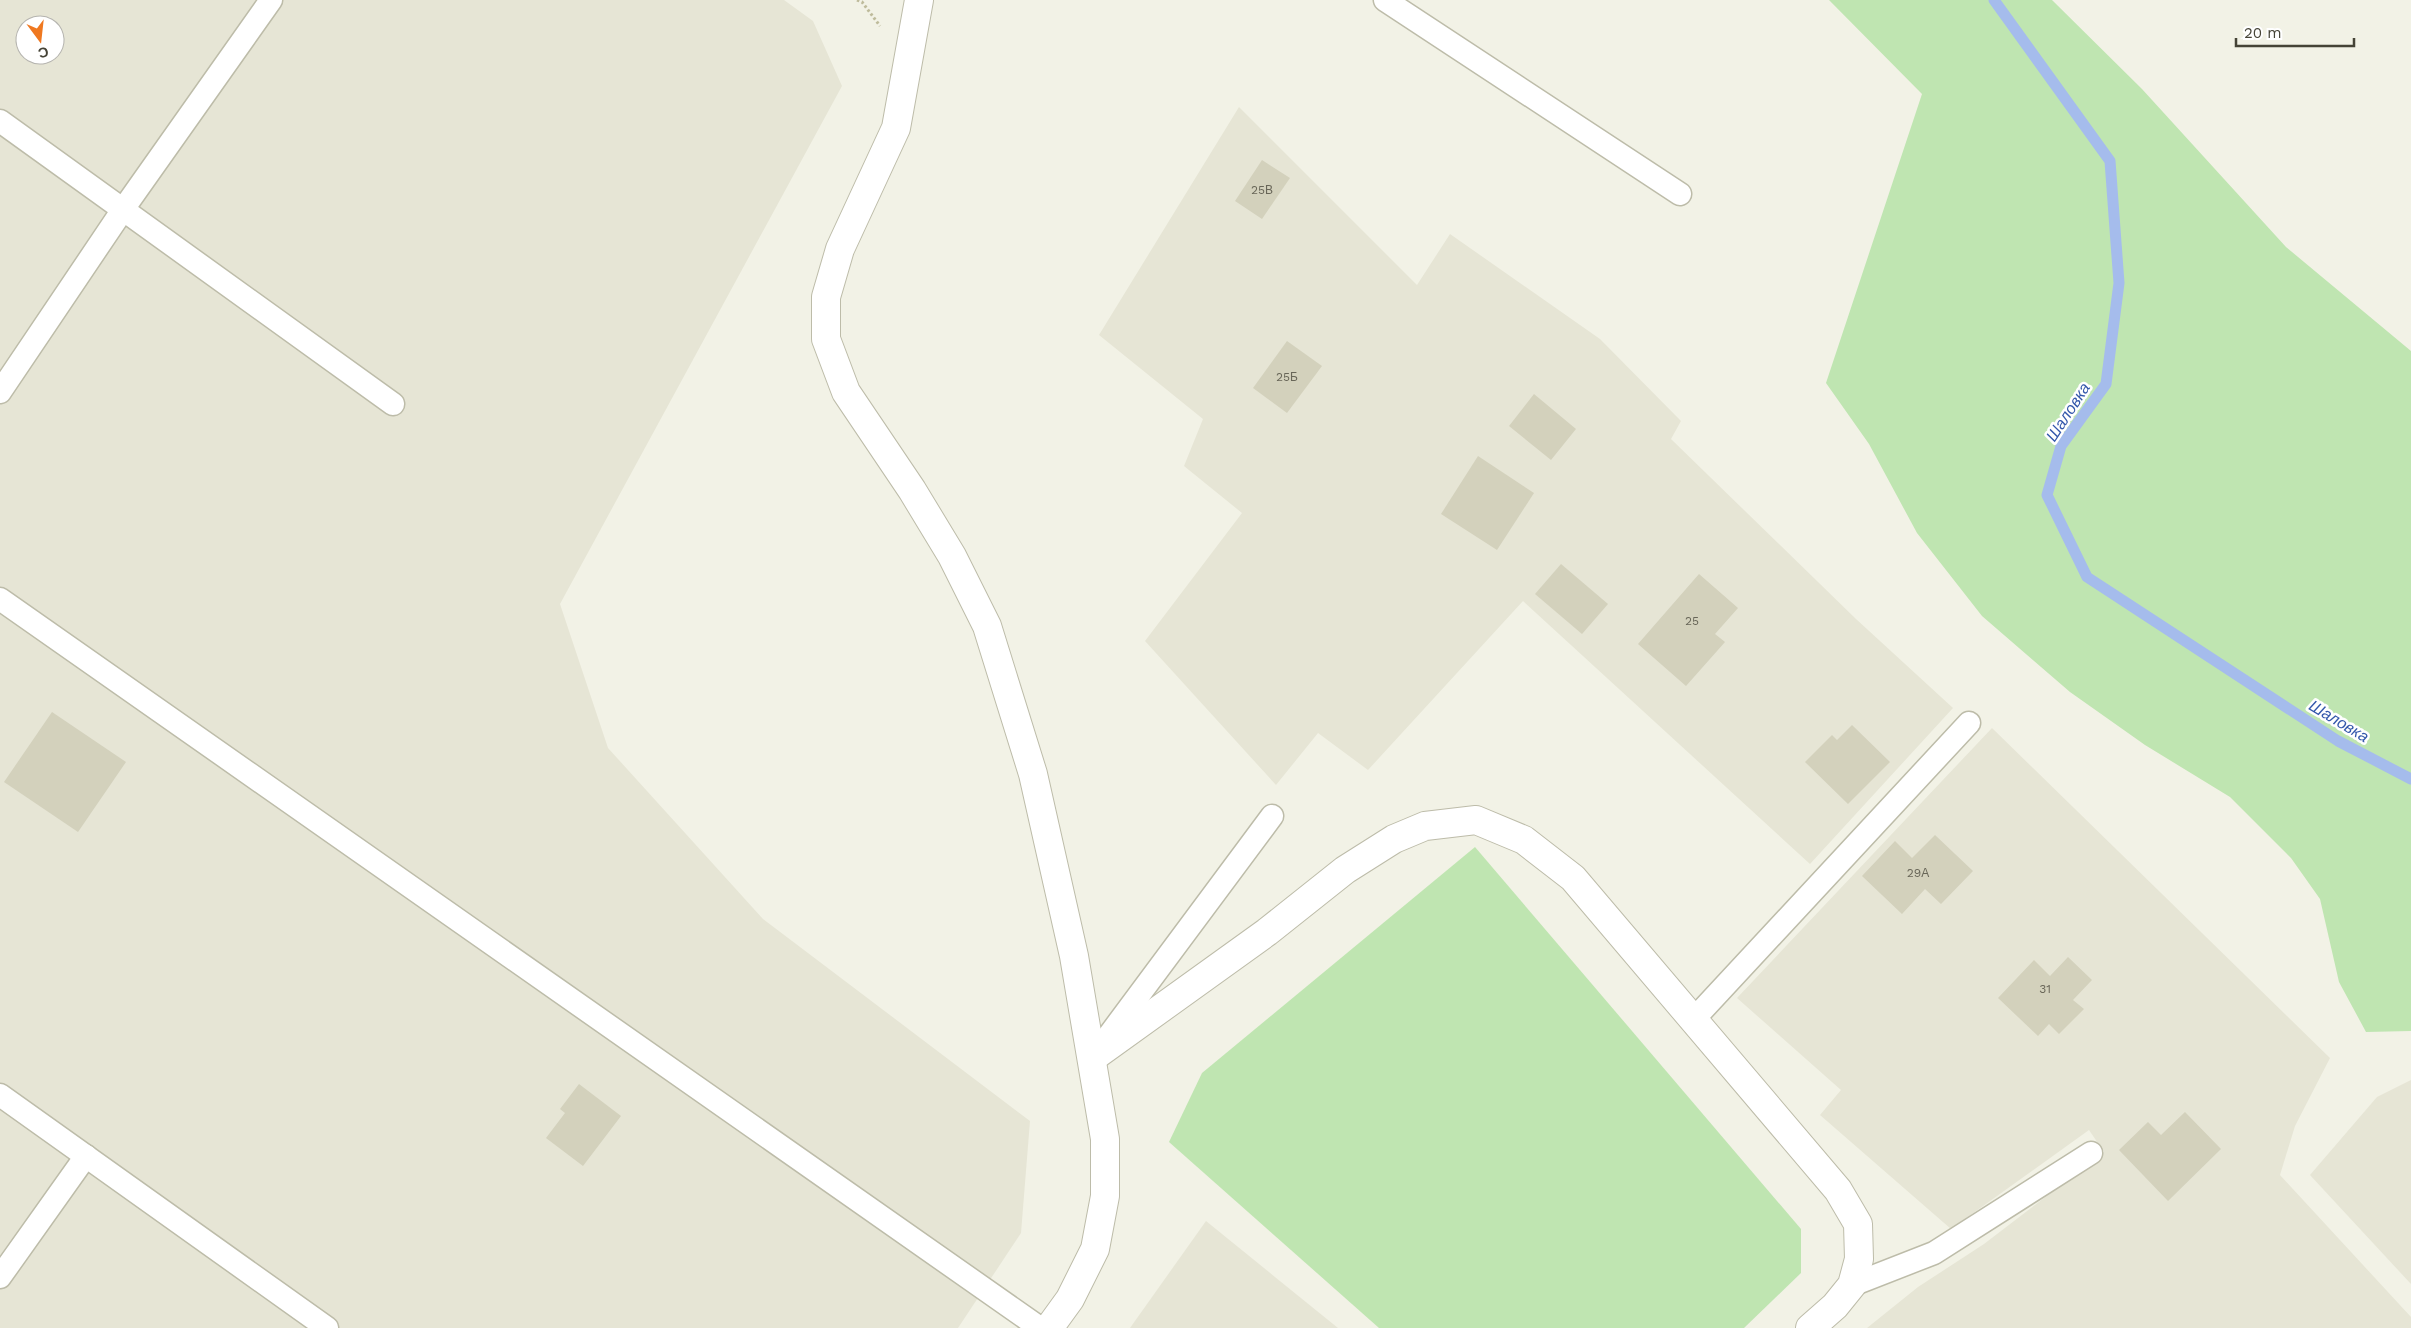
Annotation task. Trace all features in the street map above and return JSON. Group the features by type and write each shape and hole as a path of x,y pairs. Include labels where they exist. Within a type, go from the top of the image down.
{"street":[{"path":"919,0 896,128 840,249 826,297 826,340 846,392 912,490 952,556 987,626 1033,774 1074,956 1105,1139 1105,1196 1095,1249 1070,1299 1049,1328"},
{"path":"1092,1058 1267,932 1345,870 1394,839 1426,826 1476,820 1524,840 1573,878 1838,1190 1858,1224 1859,1259 1852,1285 1834,1306 1810,1328"}],"lane":[{"path":"0,392 124,208 271,0"},
{"path":"1386,0 1680,194"},
{"path":"0,121 124,208 394,404"},
{"path":"0,599 1040,1328"},
{"path":"1694,1019 1969,723"},
{"path":"1092,1058 1272,816"},
{"path":"0,1095 327,1328"},
{"path":"1852,1285 1934,1253 2092,1153"},
{"path":"0,1277 86,1156"}],"shaded area":[{"path":"0,0 784,0 813,21 842,86 560,604 608,748 763,919 1030,1121 1021,1233 958,1328 0,1328"},
{"path":"1239,107 1417,285 1450,234 1600,339 1681,421 1671,439 1856,619 1953,708 1810,864 1523,601 1368,770 1318,733 1276,785 1145,641 1242,513 1184,466 1203,419 1099,335"},
{"path":"1992,728 2330,1058 2295,1126 2280,1175 2411,1317 2411,1328 1867,1328 1918,1287 1984,1244 2104,1152 2089,1130 1951,1229 1820,1115 1841,1090 1737,998"},
{"path":"2411,1080 2411,1284 2310,1175 2377,1097"},
{"path":"1206,1221 1338,1328 1130,1328"}],"green space":[{"path":"1829,0 2052,0 2142,89 2286,247 2411,351 2411,1031 2366,1032 2339,982 2320,899 2291,858 2230,797 2145,745 2070,692 1982,616 1917,533 1869,444 1826,383 1922,94"},
{"path":"1475,847 1801,1229 1801,1273 1744,1328 1379,1328 1169,1142 1202,1073"}],"building":[{"path":"1262,160 1290,178 1262,219 1235,201"},
{"path":"1287,341 1322,366 1287,413 1253,388"},
{"path":"1534,394 1576,429 1551,460 1509,426"},
{"path":"1478,456 1534,493 1497,550 1441,514"},
{"path":"1561,564 1608,604 1582,634 1535,594"},
{"path":"1699,574 1738,608 1715,634 1725,642 1686,686 1638,644"},
{"path":"52,712 126,762 78,832 4,782"},
{"path":"1852,725 1890,762 1848,804 1805,762 1832,735 1837,740"},
{"path":"1935,835 1973,871 1941,904 1925,889 1902,914 1862,876 1895,841 1912,858"},
{"path":"2068,957 2092,980 2073,1000 2084,1009 2059,1034 2049,1024 2038,1036 1998,998 2034,960 2050,976"},
{"path":"579,1084 621,1116 583,1166 546,1138 565,1113 560,1109"},
{"path":"2185,1112 2221,1149 2168,1201 2119,1150 2148,1122 2161,1135"}],"waterway":[{"name":"Шаловка","path":"1994,0 2110,161 2119,283 2106,384 2061,446 2047,495 2087,577 2338,741 2411,779"}]}
